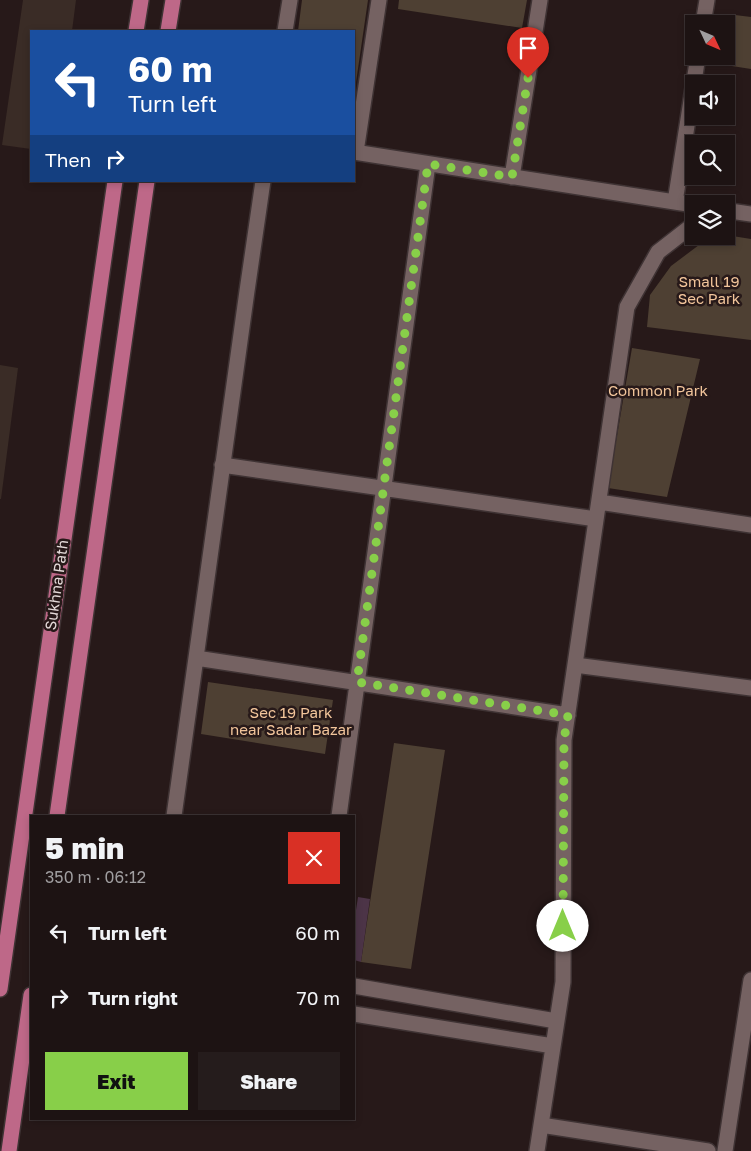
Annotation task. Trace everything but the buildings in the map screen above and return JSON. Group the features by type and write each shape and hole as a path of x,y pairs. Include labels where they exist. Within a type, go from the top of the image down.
{"main road":[{"path":"136,30 141,0"},
{"path":"168,30 173,0"},
{"name":"Sukhna Path","path":"0,989 115,182"},
{"path":"57,815 147,182"},
{"path":"9,1151 30,1002"}],"street":[{"path":"285,30 290,0"},
{"path":"379,0 355,152 685,204"},
{"path":"512,177 540,0"},
{"path":"704,15 706,0"},
{"path":"675,202 697,65"},
{"path":"338,815 428,164"},
{"path":"174,815 263,182"},
{"path":"735,212 751,214"},
{"path":"537,1151 563,982 564,740 627,307 658,252 685,231"},
{"path":"222,465 596,519"},
{"path":"599,502 751,525"},
{"path":"196,658 568,715"},
{"path":"575,665 751,688"},
{"path":"725,1151 751,980"},
{"path":"355,986 556,1021"},
{"path":"355,1014 553,1046"},
{"path":"541,1124 708,1151"}],"green space":[{"path":"302,0 368,0 355,89 355,30 298,30"},
{"path":"399,0 527,0 522,28 398,9"},
{"path":"735,15 751,17 751,69 725,65 735,65"},
{"name":"Small 19 Sec Park","path":"735,236 751,239 751,340 647,327 650,295 671,266 699,245 735,245"},
{"name":"Common Park","path":"632,348 700,359 667,497 608,488"},
{"name":"Sec 19 Park near Sadar Bazar","path":"208,682 333,700 325,754 201,734"},
{"path":"394,743 445,750 411,969 361,962"}],"shaded area":[{"path":"358,897 370,899 361,962 355,960 355,916"}],"route":[{"path":"528,78 512,177 428,164 357,682 568,715 564,740 563,926"}]}
